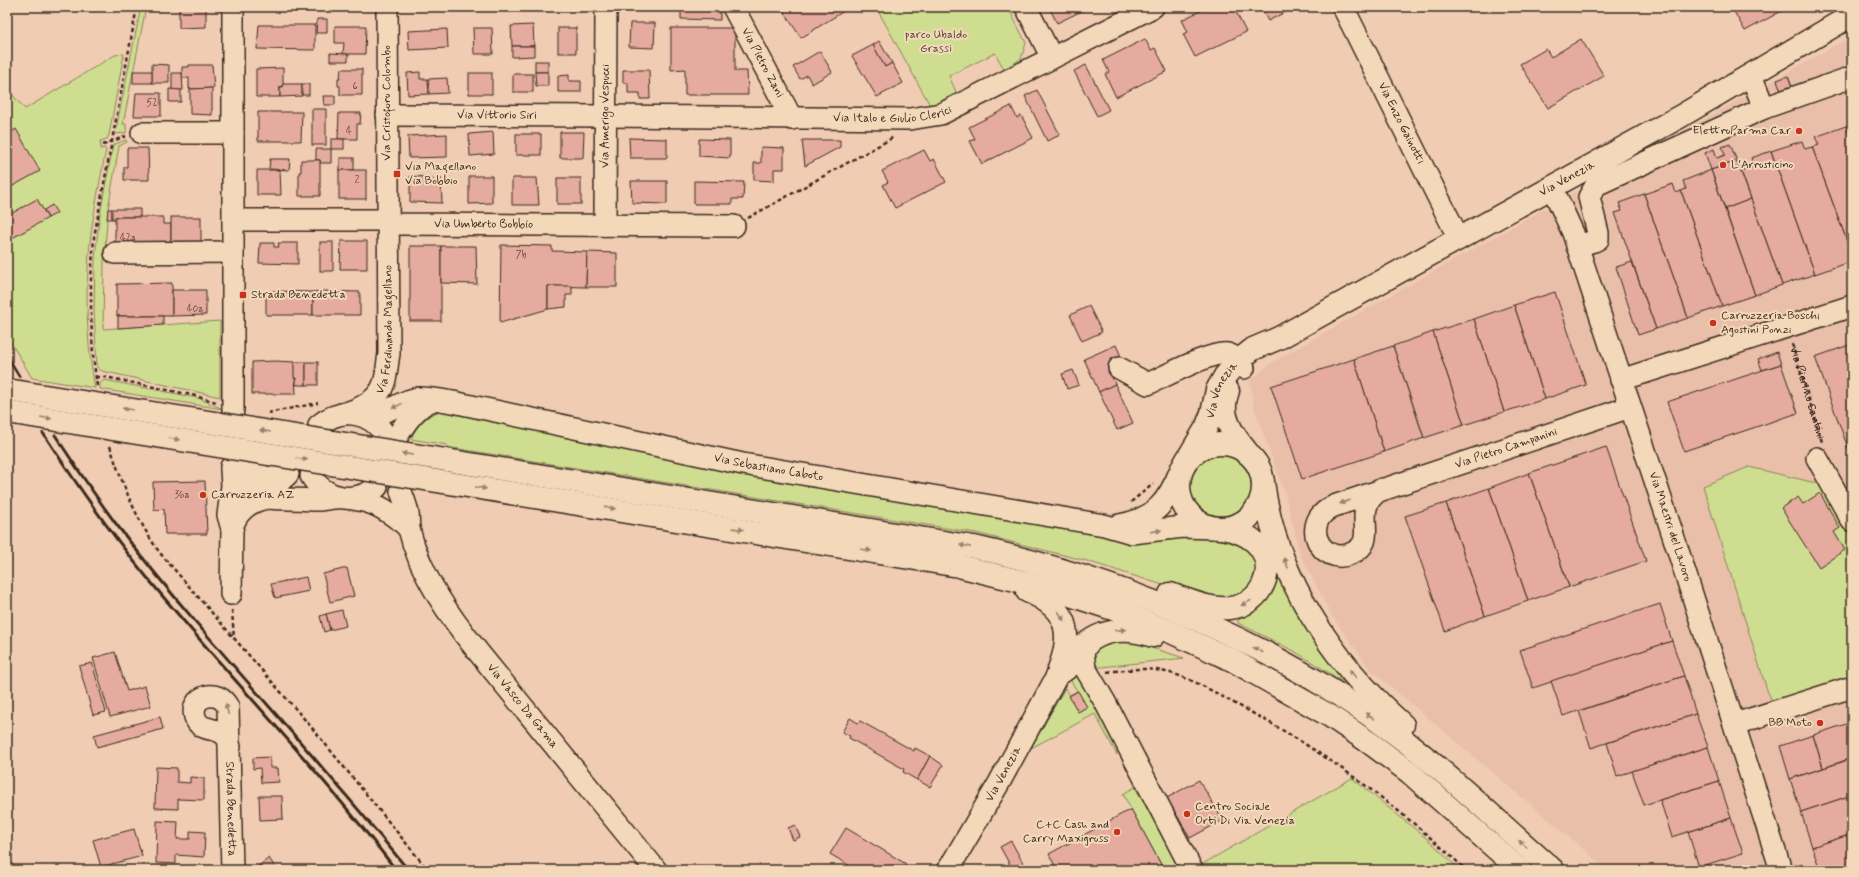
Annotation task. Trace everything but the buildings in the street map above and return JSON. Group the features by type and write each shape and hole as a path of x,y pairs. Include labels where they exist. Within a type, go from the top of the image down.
{"main road":[{"name":"Via Venezia","path":"1241,365 1225,399 1224,412 1230,428 1259,468 1263,482 1260,502 1252,514 1235,525 1218,528 1201,524 1195,520 1182,504 1178,483 1183,466 1208,423 1219,385 1225,376 1279,338 1751,76 1852,15"},
{"path":"7,390 887,532 1000,553 1072,563 1122,577 1207,606 1229,608 1247,603 1257,596 1264,585 1266,569 1263,554 1256,542 1237,531 1218,528"},
{"path":"7,412 896,555 998,574 1052,589 1113,609 1214,652 1304,700 1396,761 1434,792 1520,870"},
{"path":"1183,466 1200,449 1213,444 1234,446 1252,457"},
{"path":"1263,482 1268,511 1283,558 1309,609 1333,648 1369,693 1454,770 1498,820"},
{"path":"1000,553 1062,570 1123,590 1189,616 1258,650 1319,684 1378,721 1428,759 1553,870"},
{"path":"896,555 942,570 1014,587 1036,595 1047,601 1061,616 1066,628 1065,653 1057,676"},
{"path":"1057,676 1072,657 1093,639 1104,633 1118,630 1133,631 1151,635 1202,655 1270,687 1304,700"}],"street":[{"path":"233,7 233,408"},
{"name":"Via Cristoforo Colombo","path":"387,7 388,222"},
{"name":"Via Amerigo Vespucci","path":"605,225 606,7"},
{"name":"Via Pietro Zani","path":"733,7 792,119"},
{"path":"1026,7 1052,58"},
{"name":"Via Italo e Giulio Clerici","path":"606,116 910,119 941,114 1153,7"},
{"name":"Via Enzo Gainotti","path":"1343,7 1459,239"},
{"path":"1751,76 1764,108"},
{"path":"1577,246 1598,239 1589,197 1596,185 1764,108 1852,77"},
{"name":"Via Vittorio Siri","path":"387,116 606,116"},
{"path":"142,133 233,134"},
{"name":"Via Maestri del Lavoro","path":"1552,187 1565,213 1577,246 1735,724 1781,870"},
{"name":"Via Umberto Bobbio","path":"233,220 381,220 397,224 734,226"},
{"name":"Via Ferdinando Magellano","path":"319,425 329,418 351,414 362,407 376,397 384,382 389,350 388,222"},
{"path":"115,253 233,252"},
{"path":"1621,380 1852,306"},
{"path":"1119,368 1148,384 1210,356 1226,353 1233,356 1241,365"},
{"name":"Via Sebastiano Caboto","path":"351,414 377,416 418,398 452,402 743,464 1104,525 1132,533 1183,527 1218,528"},
{"path":"351,414 376,423 391,436 410,416 425,404 434,400"},
{"name":"Via Pietro Campanini","path":"1382,489 1630,407"},
{"name":"Via Pierino Santini","path":"1817,458 1852,521"},
{"path":"228,509 234,497 243,489 252,485 277,484 289,473 274,478 266,477 236,465"},
{"path":"236,465 235,480 243,489 254,496 319,500 365,495 377,487"},
{"path":"231,594 232,529 228,509 236,465"},
{"name":"Via Sebastiano Caboto","path":"1104,525 1136,521 1151,515 1169,496 1183,466"},
{"path":"311,476 325,491 344,498 382,506 403,522 409,529"},
{"path":"401,491 408,513 409,529"},
{"path":"232,529 238,516 247,506 258,500 270,498"},
{"name":"Via Vasco Da Gama","path":"409,529 427,574 457,626 656,870"},
{"path":"1093,639 1086,645 1083,652 1083,663 1105,702 1192,870"},
{"path":"1057,676 1072,666 1082,668 1087,672"},
{"name":"Via Venezia","path":"948,870 999,783 1057,676"},
{"path":"1735,724 1852,687"},
{"name":"Strada Benedetta","path":"230,747 232,870"}],"path":[{"path":"98,389 91,315 92,255 96,222 137,7"},
{"path":"734,226 911,127 910,119"},
{"path":"102,144 129,135 142,133"},
{"name":"Via Pierino Santini","path":"1786,327 1822,440 1817,458"},
{"path":"96,377 105,377 177,391 233,408"},
{"path":"265,413 324,402"},
{"path":"110,444 130,499 155,546 175,572 313,729 428,870"},
{"path":"1129,504 1139,497 1154,482"},
{"path":"231,594 234,639"},
{"path":"1087,672 1098,673 1137,669 1162,671 1181,677 1270,721 1360,780 1404,814 1466,870"}],"shaded area":[{"path":"1852,36 1852,870 1608,870 1370,669 1332,616 1300,554 1285,494 1254,407 1250,381 1274,361"}],"green space":[{"path":"141,7 146,7 123,124 126,124 126,133 115,134"},
{"name":"parco Ubaldo Grassi","path":"876,7 1008,7 1026,43 1021,59 1004,69 995,53 949,76 957,94 931,107"},
{"path":"124,54 109,135 107,139 100,141 101,149 105,148 106,150 92,226 88,266 87,307 89,348 95,388 32,378 7,336 7,89 25,109 115,55"},
{"path":"126,140 127,142 119,146 108,209 104,262 103,329 220,321 220,397 102,371 97,367 94,311 95,259 99,220 113,145"},
{"path":"104,380 198,398 223,409 100,389 100,384"},
{"path":"440,411 660,457 1201,533 1250,546 1259,575 1237,601 1182,591 1087,561 976,533 447,447 447,445 411,439 416,429 422,422"},
{"path":"1214,453 1226,453 1243,462 1250,473 1252,485 1250,497 1243,508 1226,517 1214,517 1202,512 1193,503 1188,491 1188,479 1193,467 1202,458"},
{"path":"1749,467 1820,484 1852,538 1852,678 1773,703 1767,690 1703,486"},
{"path":"1277,572 1347,682 1344,682 1294,651 1238,623 1238,620 1253,612 1265,602 1276,581"},
{"path":"1120,638 1184,658 1092,668 1090,662 1097,646"},
{"path":"1073,674 1077,675 1092,702 1098,699 1115,739 1117,755 1095,714 1031,748 1065,688 1070,695 1077,691 1070,679"},
{"path":"1352,778 1431,842 1460,870 1203,870 1201,865"},
{"path":"1135,787 1181,870 1164,870 1123,794"}],"railway":[{"path":"7,356 19,376"},
{"path":"43,433 92,506 145,575 304,758 396,870"},
{"path":"55,435 103,506 155,573 190,616 337,784 408,870"}],"place":[{"name":"ElettroParma Car","path":"1799,131"},
{"name":"L'Arrosticino","path":"1723,165"},
{"name":"Via Magellano Via Bobbio","path":"397,174"},
{"name":"Strada Benedetta","path":"243,295"},
{"name":"Carrozzeria Boschi Agostini Ponzi","path":"1713,323"},
{"name":"Carrozzeria AZ","path":"203,495"},
{"name":"BB Moto","path":"1820,723"},
{"name":"Centro Sociale Orti Di Via Venezia","path":"1187,814"},
{"name":"C+C Cash and Carry Maxigross","path":"1117,832"}]}
